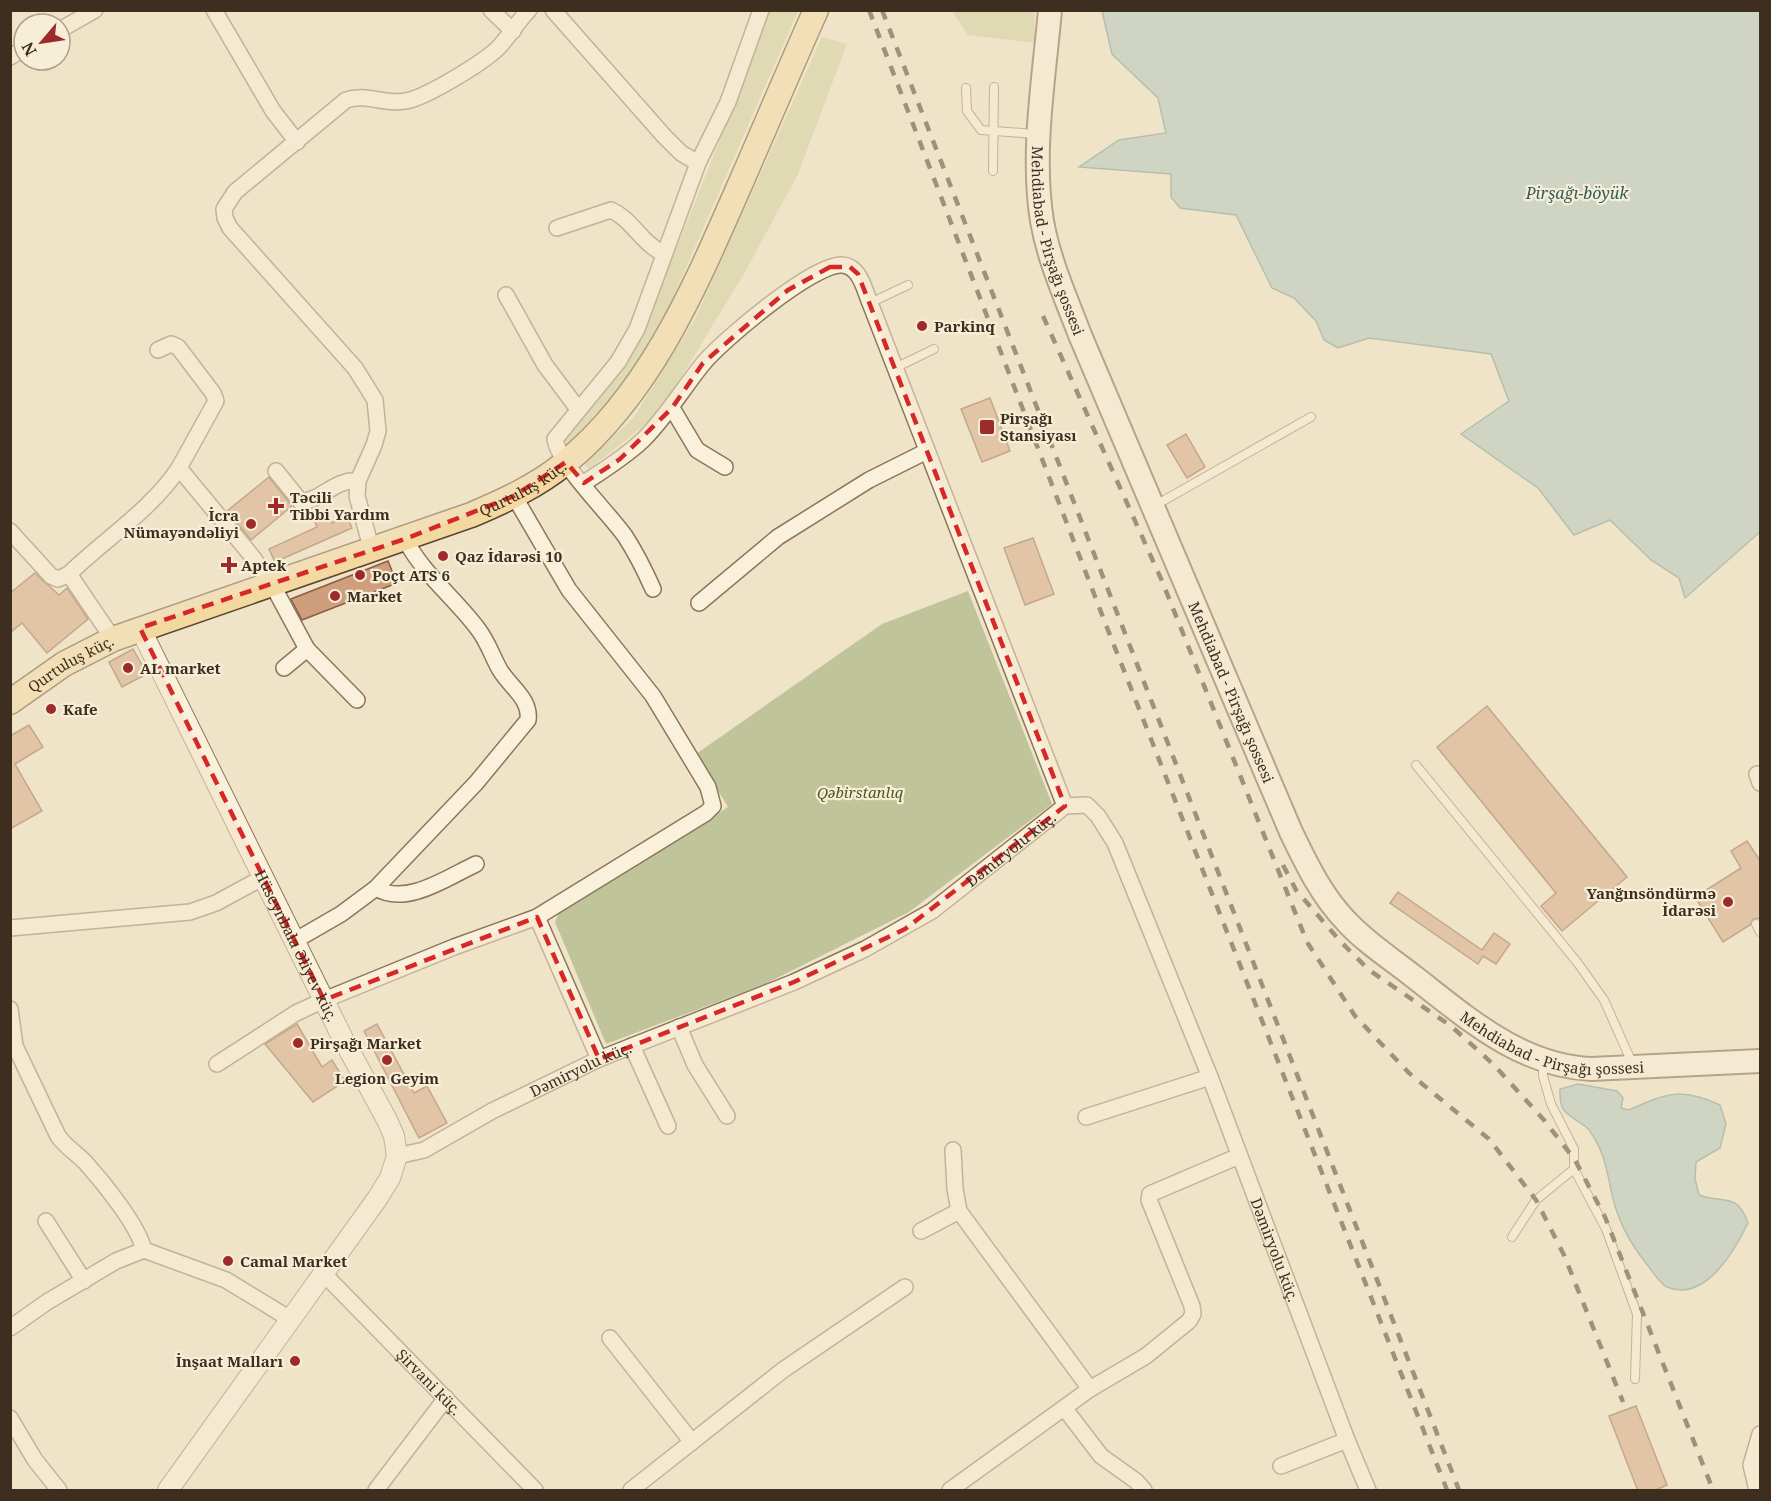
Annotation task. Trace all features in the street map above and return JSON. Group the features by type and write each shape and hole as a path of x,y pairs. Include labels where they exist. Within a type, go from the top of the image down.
{"main road":[{"name":"Mehdiabad - Pirşağı şossesi","path":"1050,10 1040,134 1040,199 1047,244 1080,335 1291,832 1329,901 1364,938 1460,1012 1491,1034 1542,1060 1569,1068 1634,1069 1761,1061"},
{"name":"Qurtuluş küç.","path":"10,702 64,664 113,639 405,539 514,496 566,462 615,414 669,333 717,237 813,17"}],"street":[{"path":"72,23 94,10"},
{"path":"214,10 268,103 297,142"},
{"path":"491,10 513,31"},
{"path":"372,550 357,496 358,481 374,446 378,431 375,400 367,384 225,218 224,209 235,192 346,100 357,96 396,102 416,98 484,60 530,10"},
{"path":"553,10 664,136 681,153 698,163"},
{"path":"653,589 625,536 566,462 555,439 618,362 637,329 698,163 728,102 761,10"},
{"path":"557,228 611,210 621,214 649,246 664,254"},
{"path":"584,483 643,440 672,408 703,363 715,351 804,279 830,267 840,265 850,267 858,274 870,303 1065,806"},
{"path":"506,296 545,365 578,410"},
{"path":"10,531 51,576 58,579 69,574 166,488 216,401 213,393 178,347 171,344 158,350"},
{"path":"672,408 697,450 725,467"},
{"path":"699,603 778,537 869,480 927,451"},
{"path":"178,468 232,531 272,584 307,649 357,700"},
{"path":"276,471 301,501 308,501 337,483 347,480 358,481"},
{"path":"217,1064 296,1013 324,1000 454,947 537,917 706,813 713,806 712,797 653,696 569,590 514,496"},
{"path":"296,940 341,914 376,888 476,783 528,720 530,710 527,703 500,670 478,629 422,566 405,539"},
{"path":"69,574 113,639"},
{"name":"Hüseynbala Əliyev küç.","path":"140,628 324,1000 387,1120 394,1136 397,1156"},
{"path":"285,668 307,649"},
{"name":"Dəmiryolu küç.","path":"397,1156 424,1150 492,1112 599,1059 794,982 904,929 932,911 1030,831 1065,806 1088,806 1098,816 1115,843 1210,1077 1368,1491"},
{"path":"376,888 386,894 402,895 418,891 476,864"},
{"path":"10,928 190,912 216,903 264,878"},
{"path":"537,917 599,1059"},
{"path":"10,1009 11,1032 22,1064 58,1136 66,1147 84,1162 134,1225 144,1250"},
{"path":"679,1027 695,1065 727,1116"},
{"path":"632,1046 668,1126"},
{"path":"1086,1117 1210,1077"},
{"path":"953,1150 955,1190 959,1211 1090,1389"},
{"path":"168,1491 386,1185 395,1168 397,1156"},
{"path":"950,1491 1090,1389 1146,1356 1189,1321 1192,1306 1149,1200 1150,1194 1156,1189 1239,1156"},
{"path":"921,1231 959,1211"},
{"path":"46,1221 84,1281"},
{"path":"10,1328 47,1302 116,1262 144,1250 226,1280 290,1319"},
{"name":"Şirvani küç.","path":"323,1273 535,1491"},
{"path":"631,1491 783,1370 905,1287"},
{"path":"610,1338 692,1442"},
{"path":"376,1491 446,1398"},
{"path":"1065,1409 1101,1456 1136,1481 1144,1491"},
{"path":"10,1418 35,1460 60,1491"},
{"path":"1757,1491 1751,1465 1761,1434"},
{"path":"1281,1466 1347,1440"}],"lane":[{"path":"993,171 994,87"},
{"path":"966,88 969,117 981,130 993,133 1040,134"},
{"path":"870,303 908,285"},
{"path":"895,368 934,350"},
{"path":"1153,507 1311,417"},
{"path":"1416,765 1577,962 1604,1000 1634,1069"},
{"path":"1756,924 1761,932"},
{"path":"1542,1060 1543,1076 1551,1104 1574,1149 1574,1169 1606,1229 1637,1314 1635,1379"},
{"path":"1512,1236 1536,1200 1574,1169"}],"highlighted area":[{"path":"830,267 850,267 858,274 870,303 1065,806 905,929 794,982 599,1059 537,917 324,1000 140,628 405,539 514,496 566,462 584,483 620,459 672,408 703,363 788,290"}],"green space":[{"path":"767,11 798,11 671,302 638,361 612,396 567,445 563,438 655,302 741,87"},
{"path":"952,11 1035,11 1034,43 968,35"},
{"path":"822,37 847,44 798,174 745,272 666,402 640,429 589,469 584,465 634,417 696,317"},
{"name":"Qəbirstanlıq","path":"968,591 1052,804 909,912 765,984 606,1044 555,922 560,910 728,807 696,754 882,624"}],"water":[{"name":"Pirşağı-böyük","path":"1102,11 1760,11 1760,532 1685,598 1679,578 1651,560 1610,520 1574,535 1538,488 1461,434 1509,401 1491,354 1369,338 1338,348 1324,340 1316,321 1294,298 1272,288 1236,215 1180,208 1171,197 1171,174 1079,167 1119,140 1166,133 1158,98 1112,54"},
{"path":"1578,1084 1617,1091 1623,1098 1621,1108 1629,1110 1674,1094 1695,1096 1720,1105 1726,1124 1720,1148 1696,1162 1695,1179 1699,1195 1735,1203 1744,1213 1748,1223 1727,1259 1706,1281 1694,1288 1681,1290 1664,1286 1635,1248 1617,1212 1597,1143 1588,1129 1566,1112 1561,1104 1560,1089"}],"building":[{"path":"990,398 1010,451 982,462 961,409"},
{"path":"1186,434 1205,467 1187,478 1167,445"},
{"path":"269,477 292,506 251,540 227,511"},
{"path":"327,512 332,523 347,516 352,528 275,562 269,549 317,527 313,518"},
{"path":"1033,538 1054,594 1025,605 1004,548"},
{"path":"388,561 397,583 302,620 291,599"},
{"path":"35,573 59,595 67,588 88,619 47,653 22,623 10,633 10,593"},
{"path":"133,649 147,674 122,687 109,662"},
{"path":"1487,706 1627,877 1562,931 1541,906 1556,893 1437,747"},
{"path":"29,725 43,747 15,764 42,811 10,829 10,736"},
{"path":"1747,841 1761,862 1761,918 1753,919 1750,925 1723,942 1695,897 1741,868 1731,851"},
{"path":"1398,892 1482,950 1494,933 1510,944 1496,964 1483,956 1478,964 1390,903"},
{"path":"297,1024 322,1067 332,1060 345,1081 313,1102 265,1044"},
{"path":"377,1024 414,1093 427,1086 447,1123 419,1138 364,1031"},
{"path":"1636,1406 1667,1485 1653,1491 1638,1491 1609,1416"}],"railway":[{"path":"869,10 1106,625 1447,1490"},
{"path":"882,10 1459,1490"},
{"path":"1043,316 1162,581 1307,942 1355,1016 1409,1073 1489,1139 1536,1200 1564,1255 1623,1402"},
{"path":"1283,865 1296,890 1340,941 1369,970 1451,1026 1493,1064 1544,1120 1575,1160 1605,1217 1713,1490"}],"place":[{"name":"Parkinq","path":"922,326"},
{"name":"Pirşağı Stansiyası","path":"987,427"},
{"name":"Təcili Tibbi Yardım","path":"276,506"},
{"name":"İcra Nümayəndəliyi","path":"251,524"},
{"name":"Qaz İdarəsi 10","path":"443,556"},
{"name":"Aptek","path":"229,565"},
{"name":"Poçt ATS 6","path":"360,575"},
{"name":"Market","path":"335,596"},
{"name":"AL market","path":"128,668"},
{"name":"Kafe","path":"51,709"},
{"name":"Yanğınsöndürmə İdarəsi","path":"1728,902"},
{"name":"Pirşağı Market","path":"298,1043"},
{"name":"Legion Geyim","path":"387,1060"},
{"name":"Camal Market","path":"228,1261"},
{"name":"İnşaat Malları","path":"295,1361"}]}
